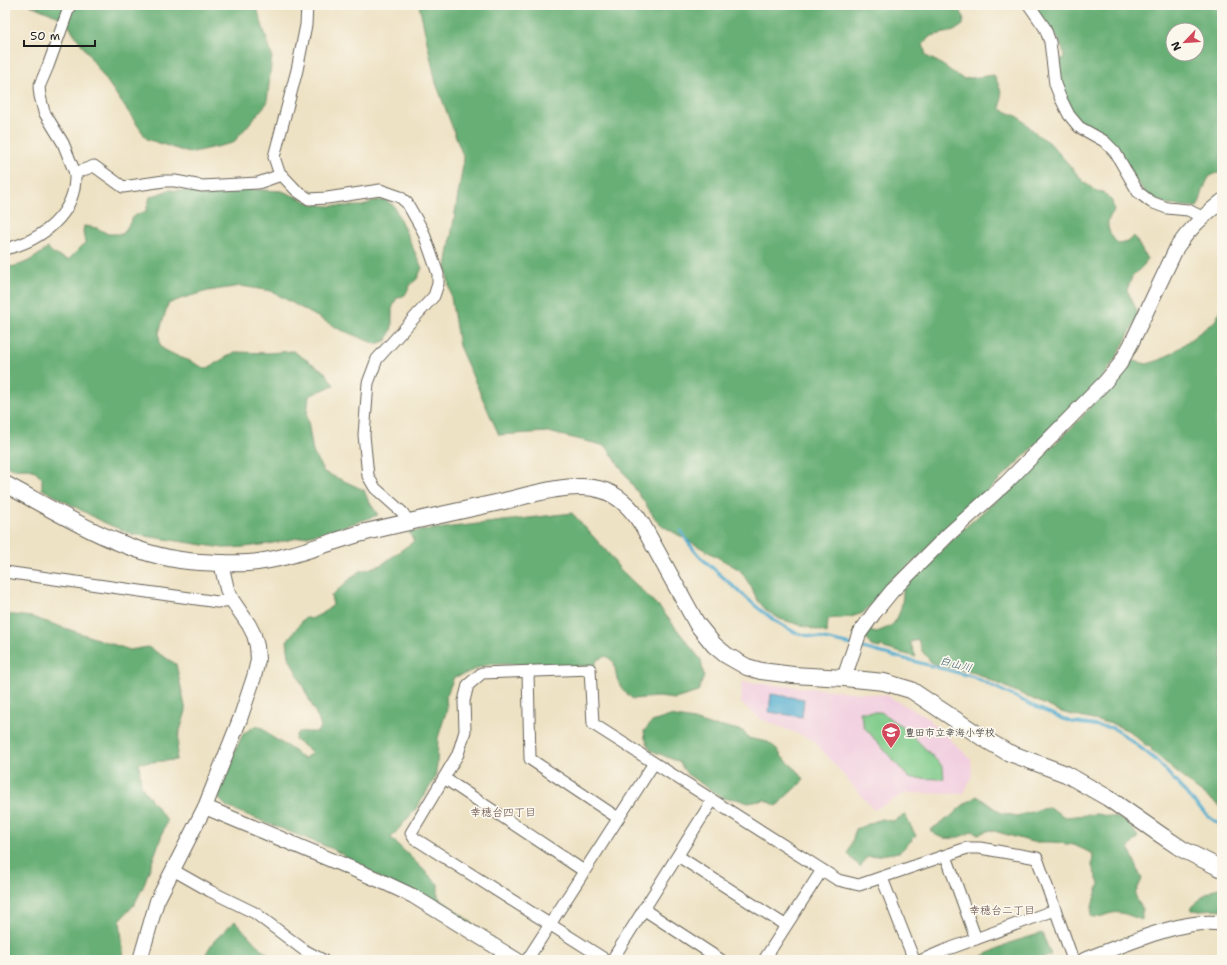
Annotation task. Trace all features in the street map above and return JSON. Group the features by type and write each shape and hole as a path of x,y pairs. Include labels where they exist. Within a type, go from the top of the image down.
{"main road":[{"path":"5,484 43,505 129,547 177,559 198,562 247,563 282,557 348,537 409,522 570,487 595,488 611,493 626,504 636,515 697,624 714,645 747,667 762,671 793,675 884,682 911,690 989,742 1007,752 1066,774 1108,798 1182,849 1222,868"}],"street":[{"path":"5,249 24,244 47,231 60,218 71,201 76,174 63,143 44,112 39,87 70,5"},
{"path":"307,5 306,25 297,70 274,157 279,172 296,191 309,199 327,198 380,190 400,197 407,203 423,231 438,274 438,284 434,296 377,359 368,383 364,435 368,476 375,488 402,512 409,522"},
{"path":"1029,5 1045,28 1050,42 1055,84 1069,115 1079,127 1104,141 1116,152 1138,192 1150,202 1166,208 1188,210 1202,217"},
{"path":"76,174 94,166 123,187 164,181 175,181 202,186 258,183 281,175"},
{"path":"844,678 859,634 892,591 949,534 1006,483 1105,382 1120,364 1177,247 1187,233 1202,217 1222,201"},
{"path":"140,960 157,901 205,806 240,718 254,677 258,660 257,646 254,635 232,600 227,589 223,572 223,562"},
{"path":"5,572 217,602 232,600"},
{"path":"606,960 414,838 412,835 411,831 458,754 465,731 464,701 468,685 482,673 590,669 593,724 838,880 859,885 967,848 980,848 1036,858 1074,960"},
{"path":"528,672 530,759 618,818"},
{"path":"528,960 654,763"},
{"path":"444,778 584,871"},
{"path":"612,960 712,800"},
{"path":"205,806 413,896 517,960"},
{"path":"678,856 785,925"},
{"path":"946,856 976,938"},
{"path":"173,870 210,891 255,913 304,950 323,960"},
{"path":"764,960 785,925 822,870"},
{"path":"882,878 914,960"},
{"path":"643,909 721,960"},
{"path":"922,960 976,938 1057,915"},
{"path":"1084,960 1140,939 1181,926 1203,922 1222,924"}],"shaded area":[{"name":"豊田市立幸海小学校","path":"742,682 885,695 924,715 971,759 972,775 964,794 906,793 874,810 813,740 761,719 741,703"}],"green space":[{"path":"30,5 256,5 272,56 267,103 233,143 189,153 147,139 64,19"},
{"path":"419,5 956,5 964,17 963,25 954,31 931,36 923,43 926,56 938,62 963,79 994,75 1000,88 1000,109 1019,117 1039,136 1049,142 1085,183 1096,191 1103,192 1112,201 1114,211 1109,218 1108,226 1112,236 1119,244 1128,242 1134,236 1147,259 1144,265 1132,277 1127,290 1139,315 1116,358 1101,379 1048,433 863,613 851,617 828,619 827,633 780,619 767,611 758,601 740,570 659,524 606,446 548,432 499,435 459,346 446,267 464,159 436,83"},
{"path":"1032,5 1222,5 1222,174 1214,174 1208,179 1197,207 1168,205 1147,195 1130,173 1072,114 1059,83 1056,61 1064,58 1063,50 1057,37 1047,28"},
{"path":"226,188 282,191 313,204 328,206 363,206 373,201 385,200 394,206 422,268 417,279 411,284 405,295 396,299 392,309 392,327 387,340 376,344 339,329 271,291 241,286 208,291 168,304 159,333 160,344 163,349 206,369 235,352 268,353 293,351 325,372 334,385 309,396 307,415 313,452 324,472 364,490 368,500 378,515 308,536 254,546 223,548 132,534 105,523 42,489 42,478 35,471 27,468 12,469 5,465 5,267 23,264 48,248 54,254 68,260 85,243 83,232 84,226 97,228 108,234 123,234 134,216 146,211 150,197 169,190 209,192"},
{"path":"1222,308 1222,808 1194,787 1153,752 1149,745 1147,746 1129,731 1113,724 1061,712 975,673 932,663 922,651 918,640 910,642 916,657 884,648 881,645 880,648 871,646 865,635 869,630 875,633 893,624 901,607 903,589 951,540 1010,488 1080,419 1129,360 1147,364 1160,360 1175,351 1215,321"},
{"path":"572,513 609,554 619,568 661,609 701,660 704,676 698,692 675,699 658,697 633,699 621,687 617,679 614,662 606,656 597,660 594,666 530,666 493,664 483,666 454,677 446,697 447,709 438,738 435,778 418,806 391,838 438,884 438,897 499,944 498,951 333,849 227,807 214,794 243,734 255,726 263,728 272,737 293,750 303,759 312,753 295,740 296,735 301,732 317,732 321,727 289,657 287,641 305,617 311,619 323,613 333,605 331,596 358,572 381,565 414,541 409,532"},
{"path":"5,614 32,617 130,650 148,647 176,664 186,711 179,734 176,760 139,763 141,786 167,821 143,887 134,905 120,920 124,960 5,960"},
{"path":"860,712 881,712 910,733 943,767 944,779 909,778 864,727"},
{"path":"670,716 694,720 712,726 727,727 743,731 748,738 768,742 777,749 782,757 798,771 804,780 777,806 765,800 748,803 736,799 723,798 687,774 679,762 650,750 644,731 652,722"},
{"path":"977,796 1001,813 1017,816 1049,807 1065,817 1097,814 1118,818 1129,823 1138,837 1129,848 1142,879 1135,894 1142,907 1142,920 1119,913 1112,913 1099,917 1090,916 1099,884 1092,866 1093,854 1074,845 1053,842 1032,842 991,830 978,834 973,831 956,838 945,838 940,837 930,830"},
{"path":"905,815 916,836 900,852 867,857 860,867 848,854 856,829 881,819 893,821"},
{"path":"1222,885 1222,910 1192,910 1191,907 1206,894"},
{"path":"235,921 256,944 275,960 202,960 213,942"},
{"path":"1042,933 1051,955 1040,960 975,960 1009,943"}],"water":[{"path":"771,694 804,699 802,717 769,712"}],"waterway":[{"name":"白山川","path":"681,531 699,556 775,621 796,633 852,645"},
{"name":"白山川","path":"859,647 974,677 1040,709 1071,722 1113,728 1156,760 1194,802 1209,817 1222,826"}],"place":[{"name":"豊田市立幸海小学校","path":"891,749"}],"district":[{"name":"幸穂台四丁目","path":"503,812"},
{"name":"幸穂台二丁目","path":"1002,910"}]}
